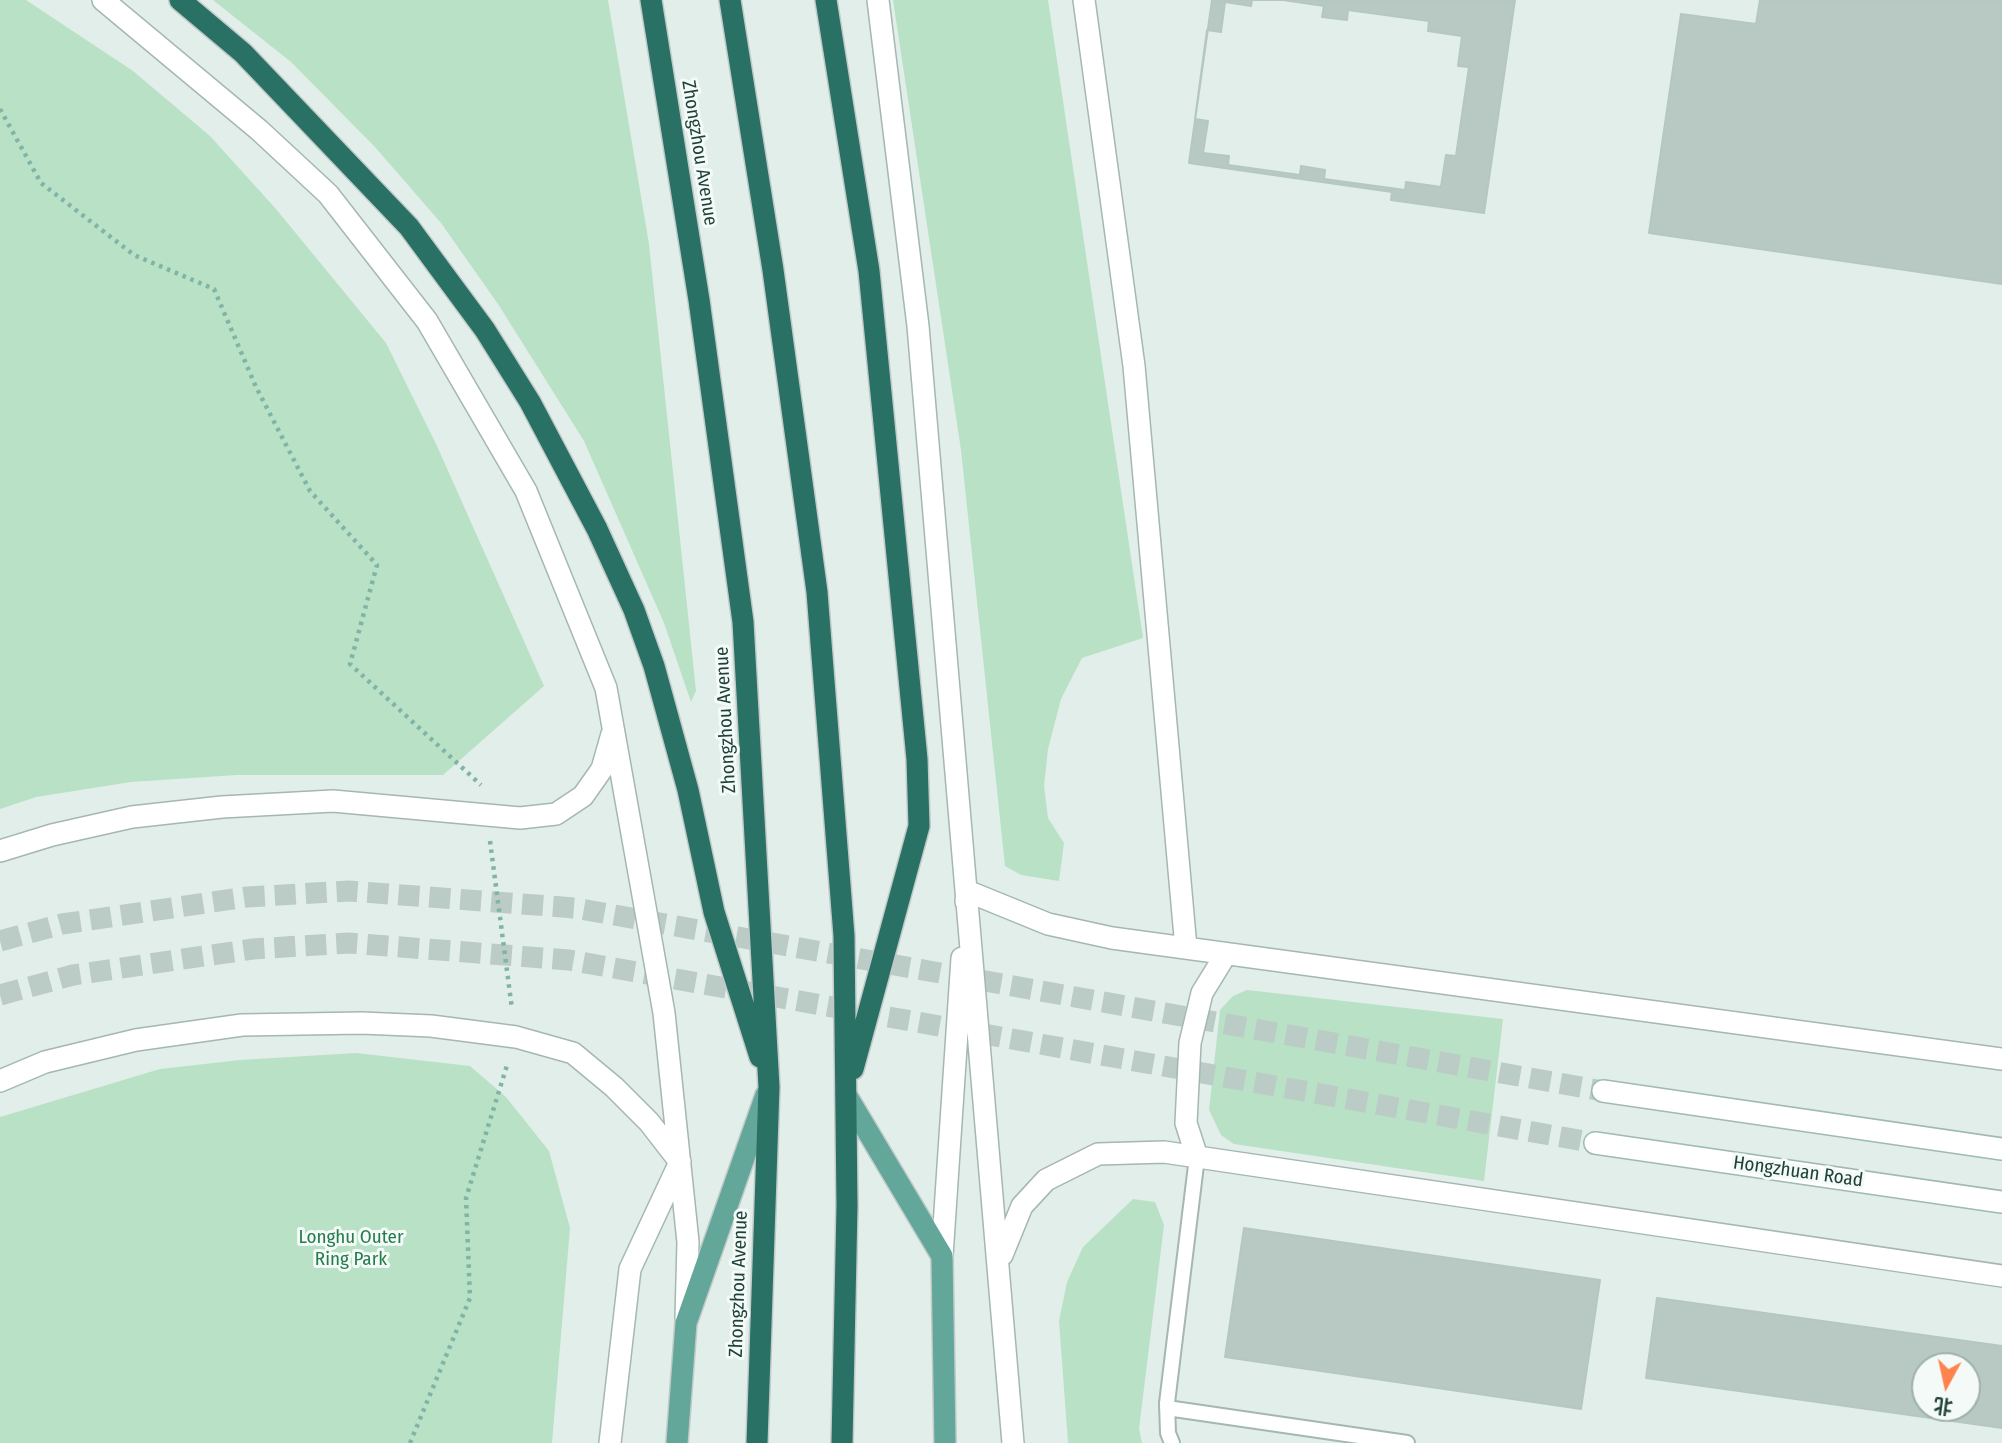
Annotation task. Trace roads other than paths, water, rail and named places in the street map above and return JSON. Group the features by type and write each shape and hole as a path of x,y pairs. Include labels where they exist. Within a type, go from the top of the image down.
{"highway":[{"path":"180,0 243,53 409,227 485,330 530,402 597,529 634,610 654,666 688,790 714,912 769,1087"},
{"name":"Zhongzhou Avenue","path":"651,0 699,300 743,622 769,1087 757,1443"},
{"path":"730,0 773,270 817,592 844,936 846,1095 842,1443"},
{"path":"826,0 869,271 917,759 919,826 846,1095"}],"main road":[{"path":"677,1443 686,1323 769,1087"},
{"path":"846,1095 942,1256 945,1443"}],"street":[{"path":"103,0 227,103 328,194 427,321 526,491 606,688 664,1013 688,1242 686,1323"},
{"path":"878,0 918,326 1000,1260 1013,1443"},
{"path":"1084,0 1134,366 1186,948"},
{"path":"0,851 52,835 132,817 222,807 333,801 520,818 556,814 583,796 602,769 613,729"},
{"path":"967,891 1048,924 1112,938 2002,1059"},
{"path":"942,1256 967,891"},
{"path":"1197,1157 1186,1123 1190,1043 1202,993 1226,954"},
{"path":"0,1081 45,1062 136,1040 242,1025 362,1023 431,1026 516,1037 573,1053 631,1105 680,1162"},
{"path":"1603,1091 2002,1149"},
{"name":"Hongzhuan Road","path":"1595,1143 2002,1202"},
{"path":"1000,1260 1022,1206 1046,1180 1098,1154 1164,1152 2002,1276"},
{"path":"610,1443 629,1269 680,1162"}],"lane":[{"path":"1172,1443 1168,1433 1167,1408 1197,1157"},
{"path":"1167,1408 1407,1443"}],"tunnel":[{"path":"0,941 62,924 247,897 349,891 575,908 1603,1091"},
{"path":"0,995 73,975 253,949 349,943 569,960 1595,1143"}],"park label":[{"name":"Longhu Outer Ring Park","path":"351,1249"}]}
